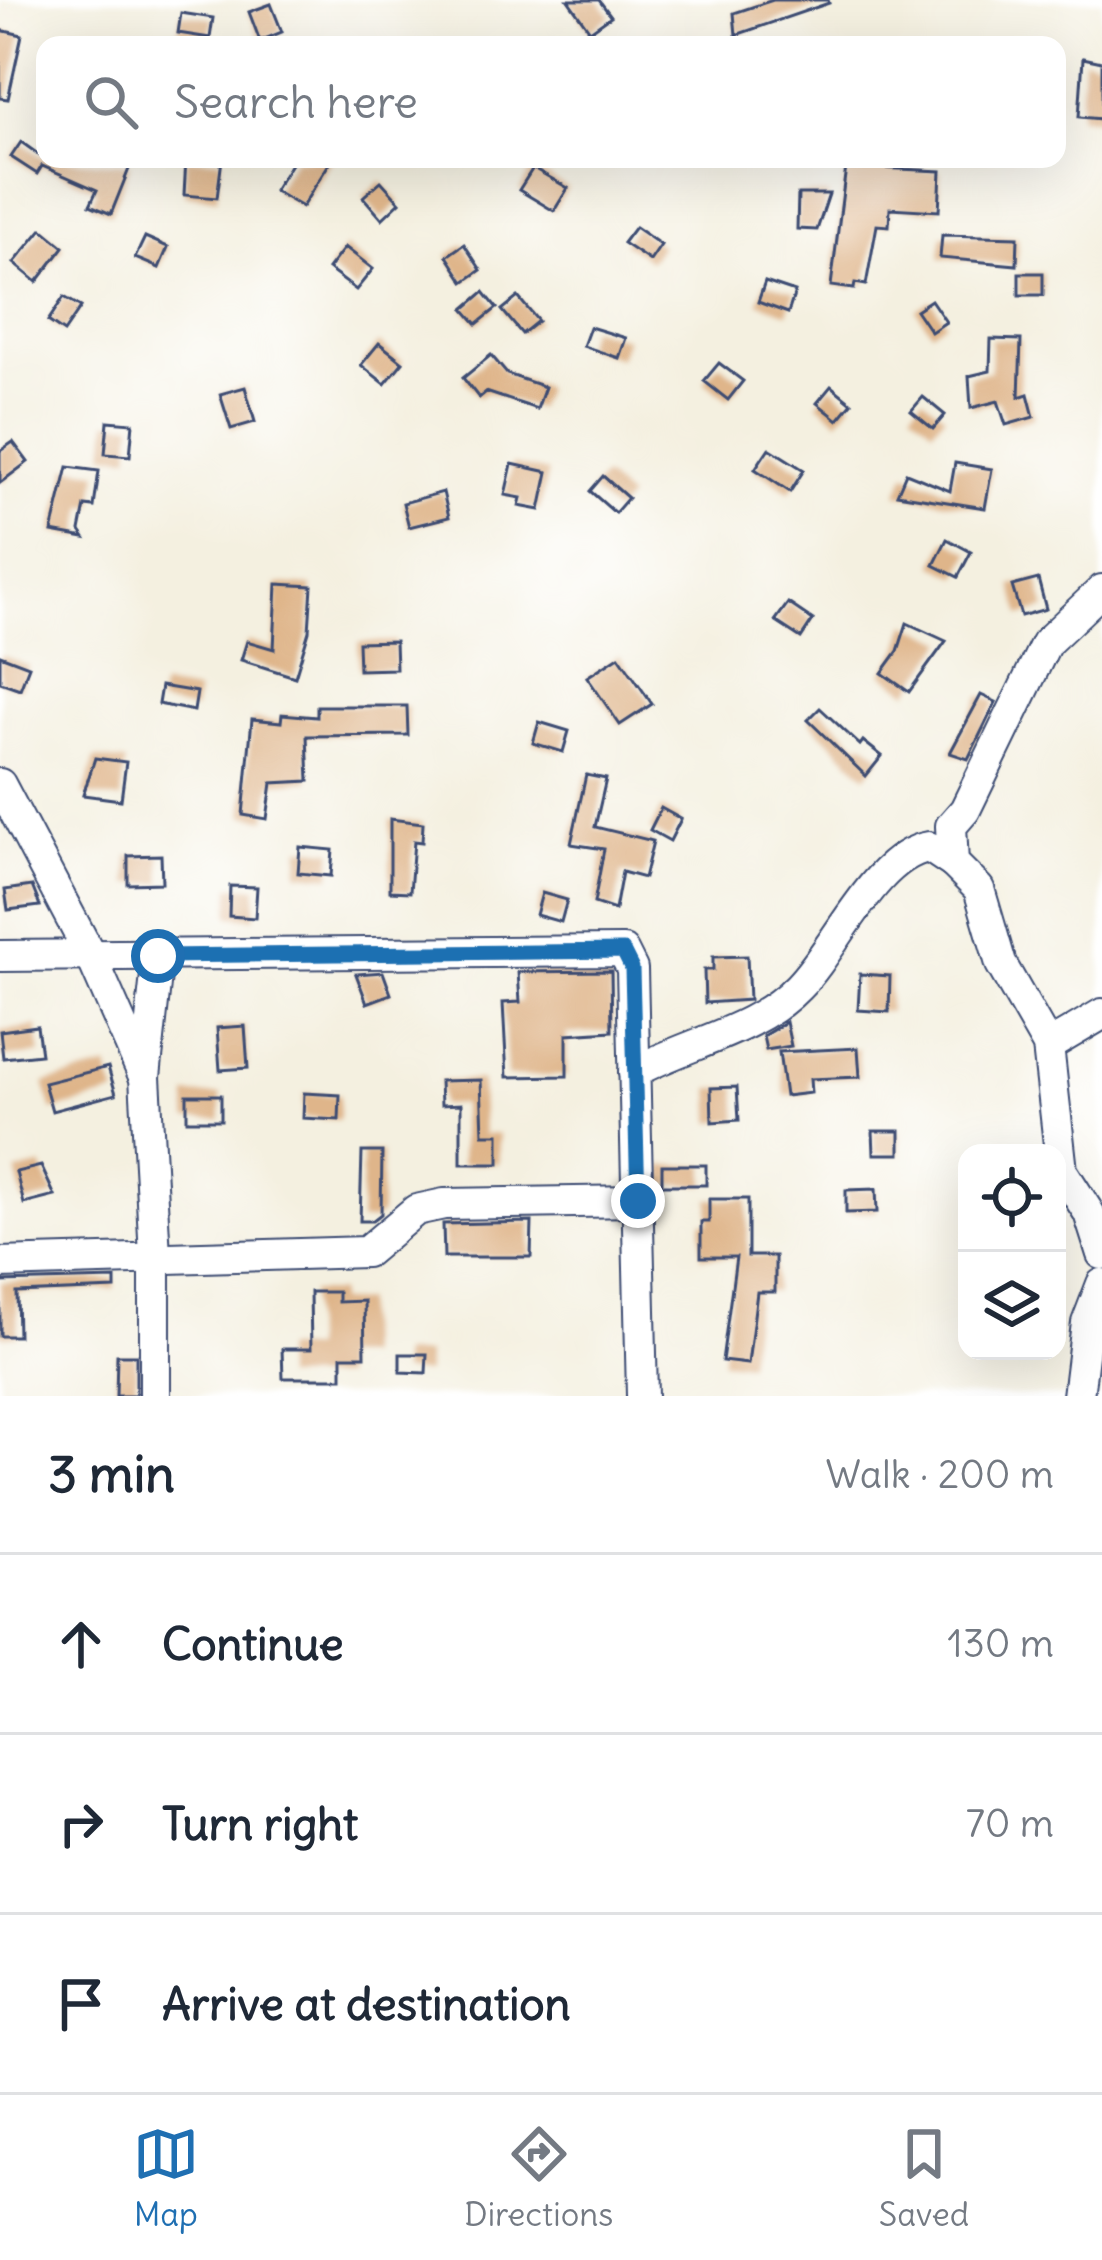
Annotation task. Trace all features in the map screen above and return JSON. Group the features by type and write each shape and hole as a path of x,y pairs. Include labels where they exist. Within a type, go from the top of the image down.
{"street":[{"path":"953,863 950,826 965,811 1046,643 1102,590"},
{"path":"0,784 92,958 145,1077"},
{"path":"634,1072 767,1014 799,987 886,870 910,850 929,847 979,889 1001,964 1048,1046 1062,1171 1089,1192 1102,1254"},
{"path":"0,956 623,951 632,969 642,1396"},
{"path":"154,1396 154,1255 145,1077 158,956"},
{"path":"1048,1046 1102,1014"},
{"path":"0,1263 366,1252 386,1241 416,1210 444,1204 638,1201"},
{"path":"1078,1396 1087,1323 1102,1284"}],"building":[{"path":"568,0 599,0 611,16 590,31"},
{"path":"773,0 829,3 736,35 734,13"},
{"path":"271,4 282,32 258,36 249,12"},
{"path":"181,13 213,18 210,36 178,33"},
{"path":"0,30 22,35 8,99 0,98"},
{"path":"1083,58 1102,62 1102,119 1079,117"},
{"path":"21,142 36,153 36,168 41,168 37,174 11,157"},
{"path":"47,168 129,168 111,214 90,205 97,190"},
{"path":"186,168 221,168 217,198 184,195"},
{"path":"288,168 326,168 302,207 274,191"},
{"path":"533,168 568,188 554,211 519,190"},
{"path":"846,168 941,171 939,211 890,208 889,226 877,225 866,285 855,283 854,289 831,286"},
{"path":"381,181 400,202 382,219 363,197"},
{"path":"798,194 829,194 817,230 797,229"},
{"path":"635,227 661,245 650,261 623,243"},
{"path":"42,229 64,247 37,282 14,263"},
{"path":"942,235 1018,237 1017,265 940,258"},
{"path":"145,237 168,247 159,268 135,258"},
{"path":"464,244 481,270 464,282 447,256"},
{"path":"345,247 373,269 356,290 328,269"},
{"path":"1019,273 1043,273 1043,295 1019,295"},
{"path":"765,282 795,292 788,313 758,302"},
{"path":"484,292 497,308 477,324 464,309"},
{"path":"64,297 81,307 64,332 48,321"},
{"path":"518,297 538,321 522,334 502,310"},
{"path":"931,300 946,322 931,332 916,310"},
{"path":"590,327 626,338 619,358 583,346"},
{"path":"991,339 1021,340 1019,397 1028,394 1034,417 1006,425 998,401 971,408 969,376 990,371"},
{"path":"379,343 403,362 385,384 361,365"},
{"path":"491,355 507,374 545,387 537,409 486,392 479,398 463,378"},
{"path":"719,363 743,381 728,400 704,381"},
{"path":"831,386 852,403 838,420 817,403"},
{"path":"245,387 255,422 231,429 220,394"},
{"path":"923,397 945,415 933,429 911,411"},
{"path":"108,421 133,423 130,456 105,454"},
{"path":"13,442 28,462 0,483 0,451"},
{"path":"769,448 804,470 790,492 755,469"},
{"path":"955,463 992,469 985,508 897,494 906,473 950,491"},
{"path":"512,464 548,472 540,510 519,506 521,498 505,495"},
{"path":"68,467 99,471 94,507 85,506 80,531 85,538 52,532"},
{"path":"603,476 628,498 615,513 590,491"},
{"path":"443,492 449,517 409,527 403,503"},
{"path":"947,539 971,552 958,577 934,565"},
{"path":"1038,579 1046,609 1021,616 1012,586"},
{"path":"277,584 312,586 309,631 295,677 241,660 247,641 274,649"},
{"path":"788,603 813,620 801,638 775,621"},
{"path":"907,623 946,641 909,692 882,673 898,651"},
{"path":"395,641 396,669 359,670 358,642"},
{"path":"0,655 29,666 20,689 0,682"},
{"path":"619,656 652,704 620,725 587,677"},
{"path":"161,686 197,692 194,711 158,704"},
{"path":"981,695 996,702 968,759 950,753"},
{"path":"317,706 407,706 408,735 307,736 309,781 272,783 267,819 243,815 252,719 281,722 282,714 317,717"},
{"path":"820,708 860,745 863,741 882,756 866,776 808,720"},
{"path":"539,722 569,731 563,752 533,743"},
{"path":"95,758 126,762 121,800 83,795"},
{"path":"586,775 606,779 595,827 653,841 644,878 622,872 615,910 594,903 604,849 571,844"},
{"path":"661,808 681,819 670,841 650,830"},
{"path":"390,819 423,823 422,842 414,841 410,892 390,891"},
{"path":"300,847 333,850 331,876 298,873"},
{"path":"161,855 162,883 128,884 128,856"},
{"path":"32,886 40,906 8,910 5,890"},
{"path":"230,886 257,887 255,918 229,916"},
{"path":"542,893 567,900 561,922 536,915"},
{"path":"747,956 749,1000 705,1003 704,970 713,970 713,957"},
{"path":"611,971 612,1031 567,1034 567,1076 507,1077 503,1003 520,1002 518,972"},
{"path":"383,972 391,994 367,1003 356,974"},
{"path":"860,974 890,976 889,1012 858,1010"},
{"path":"786,1022 791,1046 766,1050 763,1036"},
{"path":"37,1026 41,1054 3,1058 0,1031"},
{"path":"245,1026 248,1068 220,1070 217,1028"},
{"path":"858,1048 860,1077 810,1079 811,1093 785,1096 779,1052"},
{"path":"108,1067 116,1094 52,1111 44,1083"},
{"path":"481,1080 483,1134 499,1134 499,1164 461,1164 461,1104 441,1105 440,1081"},
{"path":"737,1087 739,1120 712,1122 711,1088"},
{"path":"304,1093 340,1095 339,1120 303,1118"},
{"path":"187,1095 221,1095 221,1120 187,1120"},
{"path":"873,1131 900,1131 900,1154 874,1154"},
{"path":"362,1152 382,1152 381,1214 372,1221 360,1221"},
{"path":"662,1165 706,1165 706,1185 662,1185"},
{"path":"41,1166 55,1196 24,1204 16,1172"},
{"path":"876,1189 877,1212 846,1213 846,1190"},
{"path":"709,1199 748,1199 748,1256 775,1256 775,1292 757,1292 748,1364 722,1361 736,1257 701,1257 701,1222 709,1222"},
{"path":"532,1222 531,1257 444,1257 443,1224"},
{"path":"115,1279 115,1289 17,1293 18,1336 0,1336 0,1282"},
{"path":"310,1292 338,1292 338,1302 364,1301 365,1356 342,1356 342,1378 283,1378 282,1349 311,1349"},
{"path":"400,1354 427,1354 426,1373 400,1372"},
{"path":"117,1355 136,1355 136,1396 116,1396"}],"route":[{"path":"158,956 623,951 632,969 638,1201"}]}
